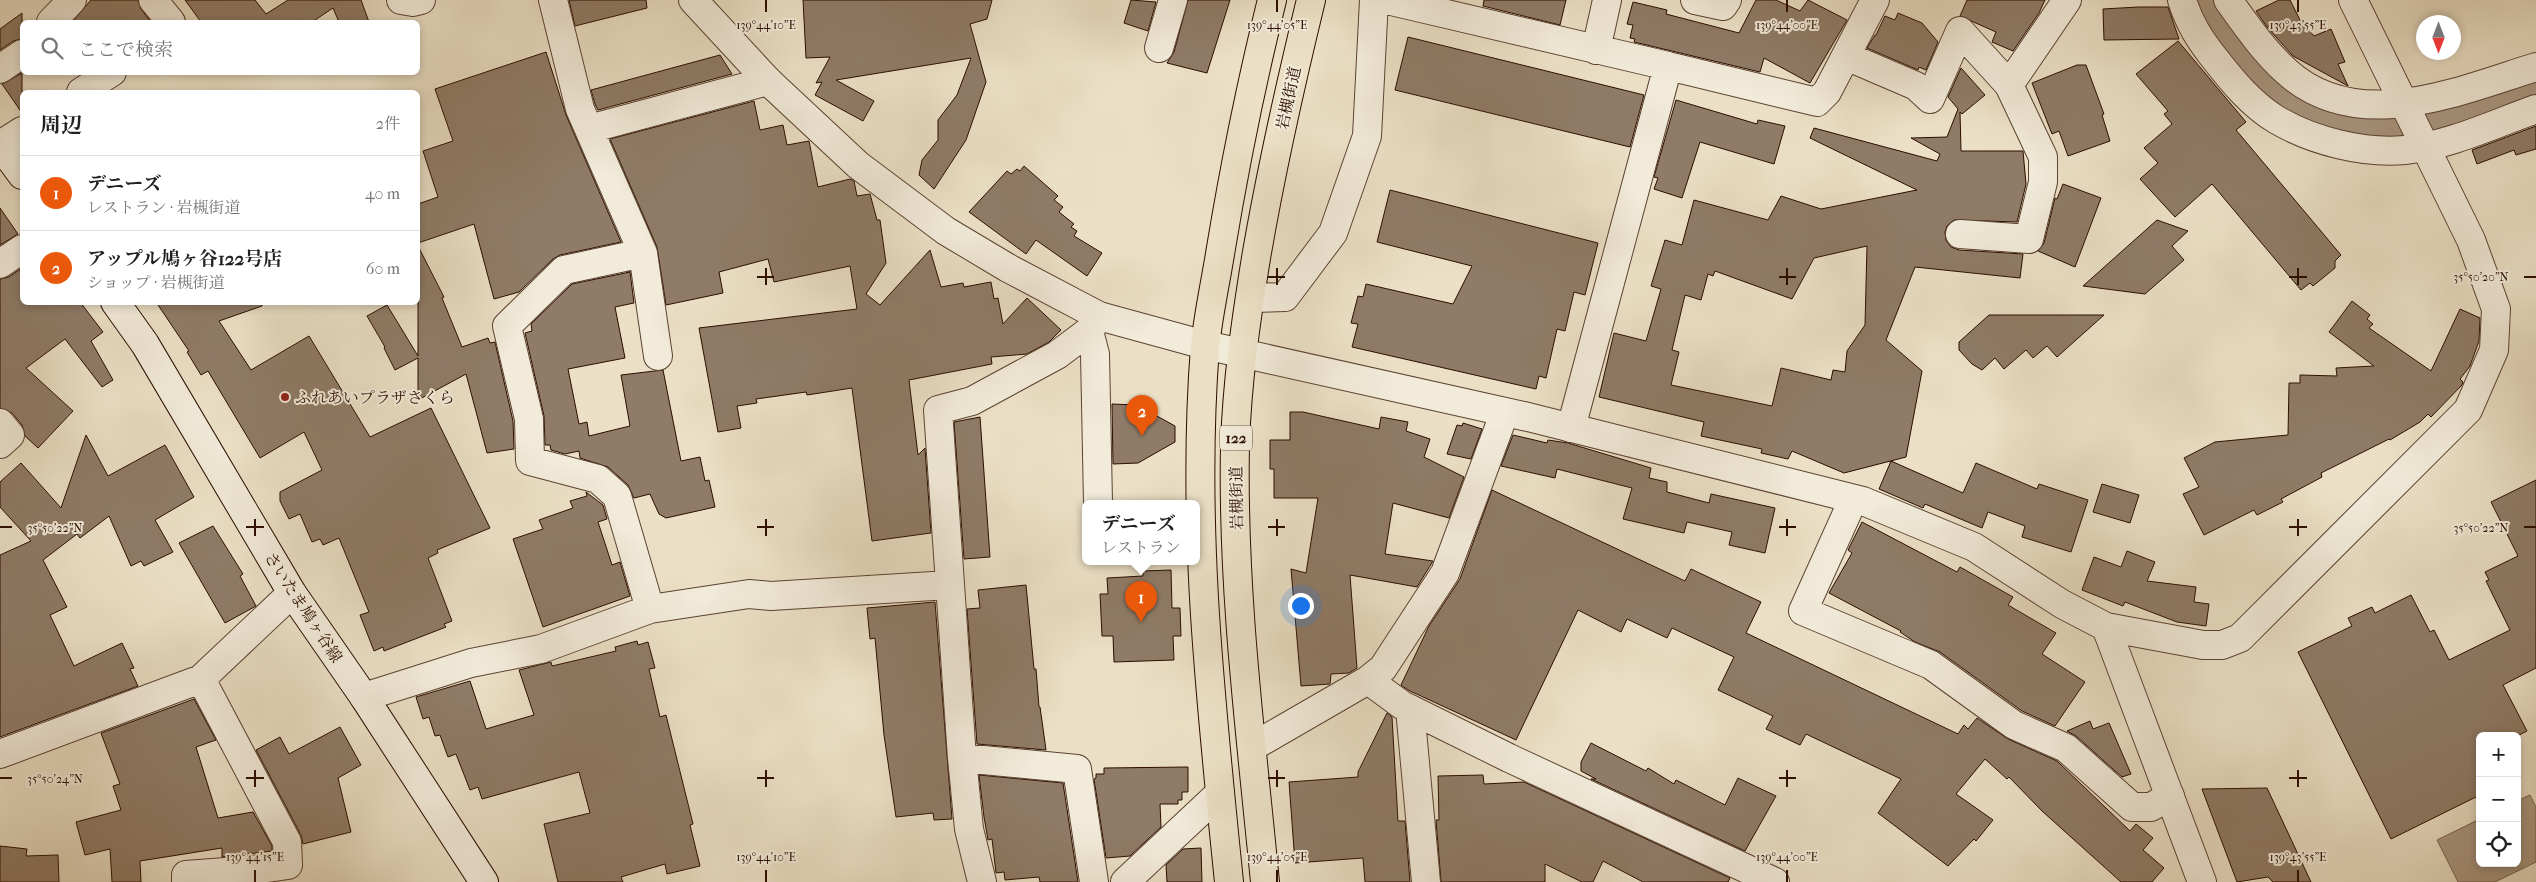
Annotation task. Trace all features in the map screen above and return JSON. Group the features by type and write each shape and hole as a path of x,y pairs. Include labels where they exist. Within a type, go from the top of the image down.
{"highway":[{"name":"122","path":"1229,882 1204,632 1200,537 1200,456 1205,345 1240,138 1272,0"},
{"name":"岩槻街道","path":"1265,882 1239,592 1235,445 1241,353 1250,298 1286,105 1311,0"}],"street":[{"path":"53,20 72,0"},
{"path":"153,0 169,20"},
{"path":"401,0 413,2 421,0"},
{"path":"553,0 580,110 643,253 658,356"},
{"path":"693,0 768,81 858,165 946,231 1008,268 1094,324 1205,345 1571,428 1863,502 1974,547 2062,604 2106,628 2203,645 2222,645 2240,638 2468,410 2494,350 2496,309 2471,240 2353,0"},
{"path":"1158,48 1172,0"},
{"path":"1250,298 1285,297 1333,233 1367,136 1374,0"},
{"path":"1387,0 1817,102 1827,92 1875,0"},
{"path":"1596,50 1608,0"},
{"path":"1695,0 1723,6 1726,0"},
{"path":"2009,85 2067,0"},
{"path":"2182,0 2196,34 2232,82 2277,120 2313,136 2352,146 2381,150 2415,127 2440,96 2536,67"},
{"path":"2228,0 2256,40 2286,72 2313,91 2363,105 2415,127 2443,142 2536,109"},
{"path":"1846,56 1916,86 1930,99 1960,31 2009,85 2043,157 2043,182 2029,239 1960,234"},
{"path":"0,69 20,55"},
{"path":"1571,428 1668,66"},
{"path":"84,90 107,75"},
{"path":"589,129 768,81"},
{"path":"20,131 0,145 20,172"},
{"path":"0,264 20,250"},
{"path":"643,253 564,270 507,326 529,419 530,461 598,479 617,496 650,608"},
{"name":"さいたま鳩ヶ谷線","path":"118,305 145,344 292,593 364,697 484,882"},
{"path":"1094,324 1098,500"},
{"path":"982,882 969,829 962,758 948,585 938,410 972,401 1057,355 1094,324"},
{"path":"1252,747 1368,680 1382,668 1445,573 1504,414"},
{"path":"0,423 10,435 0,444"},
{"path":"1853,500 1803,611 1931,665 2014,725 2066,748 2132,807 2152,807 2170,796"},
{"path":"364,697 471,663 542,649 650,608 749,594 770,596 948,585"},
{"path":"0,754 200,679 292,593"},
{"path":"2106,628 2202,882"},
{"path":"186,882 186,875 288,865 287,842 200,679"},
{"path":"1368,680 1410,709 1509,758 1775,882"},
{"path":"1410,709 1426,882"},
{"path":"962,758 1077,769 1094,882"},
{"path":"1125,882 1220,793"}],"shaded area":[{"path":"2530,795 2536,807 2536,862 2495,882 2458,882 2437,840 2476,821 2476,867 2521,867 2521,799"}],"building":[{"path":"91,0 138,0 141,9 149,20 74,20"},
{"path":"185,0 255,0 266,14 288,0 361,0 368,20 338,20 333,8 315,20 200,20"},
{"path":"569,0 646,0 647,8 575,26"},
{"path":"803,0 992,0 987,19 970,24 986,82 966,140 934,189 919,175 922,160 938,140 938,120 957,95 971,58 836,80 874,101 863,121 815,95 822,82 816,83 830,57 806,58"},
{"path":"1131,0 1156,2 1148,31 1124,23"},
{"path":"1188,0 1230,0 1207,73 1167,63 1174,52"},
{"path":"1484,0 1566,0 1560,25 1483,6"},
{"path":"1756,0 1776,0 1800,11 1808,0 1847,20 1810,83 1764,58 1760,72 1634,42 1635,39 1630,38 1633,25 1627,24 1633,2 1667,10 1666,14 1739,33"},
{"path":"1967,0 2045,0 2039,13 2013,51 1992,42 1996,32 1960,16"},
{"path":"2279,0 2290,0 2300,20 2314,36 2331,29 2345,62 2338,64 2348,86 2293,56 2267,27 2256,11"},
{"path":"2168,7 2179,39 2104,40 2103,9"},
{"path":"22,13 20,39 13,41 0,50 0,29"},
{"path":"1898,13 1922,23 1938,42 1926,70 1919,67 1918,70 1867,48 1885,16 1895,20"},
{"path":"1408,37 1644,95 1630,147 1395,90"},
{"path":"2178,41 2246,122 2236,130 2341,255 2335,261 2335,268 2313,286 2310,283 2301,290 2212,184 2175,217 2140,179 2158,163 2144,148 2172,124 2164,114 2168,111 2136,74"},
{"path":"546,52 566,115 621,242 560,255 553,259 519,292 494,299 474,224 420,242 420,203 438,197 423,151 453,141 435,89"},
{"path":"720,55 732,74 598,110 595,104 591,90"},
{"path":"2077,65 2086,65 2104,114 2102,115 2110,141 2068,156 2059,131 2052,134 2032,83"},
{"path":"1961,68 1985,95 1962,114 1960,112 1961,151 2023,151 2026,184 2017,222 1954,220 1947,226 1945,232 1946,240 1951,247 1959,250 2023,254 2020,278 1915,267 1886,340 1922,371 1906,457 1844,473 1792,451 1788,459 1761,453 1762,449 1701,436 1704,422 1599,397 1614,333 1646,341 1661,289 1651,286 1665,240 1682,245 1694,200 1768,220 1781,196 1821,209 1917,190 1810,138 1814,128 1937,161 1940,154 1911,138 1947,137 1958,109 1948,97","holes":["1867,246 1865,325 1847,351 1845,372 1833,370 1831,380 1781,368 1772,406 1671,385 1679,352 1672,350 1685,295 1701,300 1708,274 1713,276 1715,271 1792,299 1814,258"]},
{"path":"20,74 22,75 20,110 2,84"},
{"path":"1676,100 1757,124 1758,120 1785,126 1774,164 1700,142 1682,198 1654,189 1658,178 1654,177"},
{"path":"754,101 760,130 783,125 787,145 809,141 818,187 850,179 854,181 857,196 870,194 877,220 880,220 886,263 866,294 880,305 930,250 941,287 963,283 964,287 991,282 994,299 998,298 1003,324 1027,298 1061,330 1049,342 1027,354 991,357 992,364 909,380 918,455 925,448 931,533 872,541 852,388 807,395 806,392 756,399 757,403 737,406 741,428 718,432 699,328 857,309 850,266 774,282 768,259 719,272 723,293 666,305 657,247 610,139"},
{"path":"2536,126 2536,149 2516,155 2514,150 2477,164 2472,150"},
{"path":"1024,166 1058,196 1054,200 1063,207 1059,212 1074,224 1071,227 1077,231 1074,236 1102,253 1087,276 1036,240 1026,254 969,212 1007,171 1011,174 1017,169 1020,171"},
{"path":"2063,184 2101,198 2075,267 2038,251 2044,243 2055,198 2057,199"},
{"path":"1390,190 1598,243 1585,295 1574,292 1565,331 1557,329 1546,378 1539,376 1536,389 1352,347 1358,324 1351,323 1358,296 1363,297 1366,284 1453,304 1472,266 1377,242"},
{"path":"0,208 18,234 0,245"},
{"path":"2157,220 2188,231 2172,246 2184,260 2145,294 2083,286"},
{"path":"420,250 444,297 442,298 462,347 488,338 490,343 495,342 513,421 514,449 487,453 466,374 418,400 418,358 395,370 385,347 367,316 387,305 418,356"},
{"path":"20,269 20,305 82,305 103,332 91,341 113,380 102,387 65,339 26,368 73,411 38,448 25,436 22,425 12,413 0,408 0,279 9,277"},
{"path":"630,272 634,303 615,307 625,358 568,369 579,424 587,422 589,436 630,426 621,375 663,370 681,461 700,457 705,481 709,480 715,507 666,518 659,514 650,494 634,498 628,485 608,467 580,458 579,451 565,454 551,450 550,445 545,445 544,416 525,333 532,331 531,324 572,284"},
{"path":"2352,301 2370,315 2367,319 2373,324 2369,328 2431,371 2460,309 2480,318 2479,341 2470,366 2460,379 2463,382 2462,385 2431,417 2428,414 2420,422 2390,440 2321,473 2322,477 2281,499 2283,502 2257,515 2254,510 2204,535 2183,494 2199,487 2184,458 2215,442 2288,435 2289,383 2300,383 2300,375 2337,376 2336,368 2374,366 2329,332"},
{"path":"158,305 262,305 219,321 251,370 309,336 370,437 431,408 490,528 437,550 438,553 428,558 452,621 444,624 446,627 384,651 383,647 374,651 360,615 369,612 339,538 323,545 320,539 312,542 300,514 289,519 280,501 280,492 322,470 304,432 260,458 208,371 201,375 187,352 189,351"},
{"path":"1989,315 2104,315 2057,357 2047,346 2033,358 2026,350 2004,369 1995,358 1982,370 1972,364 1959,350 1959,342"},
{"path":"1112,404 1137,405 1175,426 1175,442 1138,463 1113,464"},
{"path":"1290,412 1303,412 1379,429 1381,417 1408,422 1406,431 1430,439 1424,457 1464,477 1449,518 1393,503 1385,554 1433,561 1417,587 1350,575 1357,668 1349,673 1331,674 1330,684 1301,686 1291,569 1306,573 1318,498 1274,498 1274,469 1270,469 1270,440 1290,440"},
{"path":"980,417 990,557 964,559 954,422"},
{"path":"1463,423 1482,429 1471,459 1447,454 1457,425 1462,426"},
{"path":"86,435 108,476 165,445 194,497 155,520 173,552 144,566 141,561 131,566 109,516 80,538 77,534 43,560 67,607 50,615 74,666 122,643 134,668 130,669 138,686 0,737 0,555 31,541 0,507 0,482 21,463 61,508"},
{"path":"1513,435 1547,443 1548,440 1568,443 1651,468 1649,478 1667,482 1667,492 1709,503 1711,494 1775,508 1765,553 1729,545 1732,532 1687,522 1684,533 1623,519 1632,488 1557,469 1555,478 1501,466"},
{"path":"1891,461 1963,493 1976,463 2037,489 2039,484 2088,500 2071,552 2022,537 2025,526 1988,512 1982,528 1925,504 1923,508 1879,489"},
{"path":"2536,480 2536,668 2503,685 2527,731 2521,734 2521,732 2476,732 2476,797 2391,839 2298,652 2352,626 2348,618 2372,607 2375,613 2411,595 2430,632 2434,630 2449,660 2510,630 2486,581 2489,580 2485,572 2518,556 2491,502"},
{"path":"2102,484 2139,495 2130,523 2093,512"},
{"path":"1492,490 1685,581 1691,569 1761,602 1746,633 1958,734 1964,725 1968,729 1977,718 2008,739 2057,761 2130,831 2136,824 2153,838 2143,850 2164,868 2152,882 2121,882 2042,811 2009,777 2007,779 1985,759 1956,794 1993,820 1976,841 1974,839 1948,866 1878,813 1901,779 1806,734 1800,745 1766,729 1773,716 1718,690 1734,657 1672,628 1667,638 1627,619 1621,632 1578,610 1516,740 1408,690 1401,685 1429,626 1460,579"},
{"path":"586,492 603,505 607,519 598,522 612,565 620,562 630,596 543,627 513,539 543,529 539,520 573,508 570,501 587,496"},
{"path":"1862,522 1957,572 1960,567 2013,597 2008,605 2056,633 2042,654 2085,682 2055,726 2022,711 1940,652 1915,642 1901,631 1829,593 1852,553 1848,550"},
{"path":"213,526 243,574 240,576 256,606 225,623 179,543"},
{"path":"2127,551 2155,562 2147,581 2196,587 2194,602 2209,604 2206,626 2177,622 2125,602 2123,606 2082,590 2094,557 2121,567"},
{"path":"1171,570 1172,608 1180,608 1181,636 1173,636 1174,660 1114,662 1113,636 1102,636 1100,594 1108,594 1107,578 1143,576 1143,571"},
{"path":"1026,585 1034,669 1036,669 1039,707 1046,750 977,744 967,609 980,608 978,590"},
{"path":"935,602 952,819 934,820 933,813 896,817 884,735 875,638 870,639 867,608"},
{"path":"637,641 638,645 648,642 655,668 649,669 660,717 666,715 693,824 690,825 700,866 667,874 665,864 621,877 623,882 558,882 544,824 590,813 579,772 482,799 478,787 470,790 456,754 448,757 440,735 435,736 429,717 423,719 416,697 470,681 486,729 534,715 519,670 551,662 552,666 616,651 615,647"},
{"path":"194,699 216,740 196,747 218,818 253,812 272,846 272,851 222,857 222,848 140,861 141,882 112,882 110,849 85,855 76,822 121,810 113,786 120,784 101,733"},
{"path":"1387,713 1392,717 1398,821 1405,821 1410,882 1365,882 1363,858 1295,863 1289,782 1358,777 1358,772"},
{"path":"2090,721 2093,729 2109,723 2131,774 2122,777 2076,736 2067,731"},
{"path":"340,727 361,765 338,778 351,832 303,844 301,835 256,750 280,737 289,754"},
{"path":"1591,743 1646,771 1648,768 1674,784 1676,780 1725,805 1738,778 1776,796 1745,851 1591,779 1596,779 1581,771 1581,762"},
{"path":"1188,767 1188,792 1182,792 1182,800 1178,800 1178,804 1160,804 1161,827 1130,856 1106,858 1094,779 1096,774 1104,774 1104,768"},
{"path":"979,775 1063,783 1078,882 1040,882 1039,877 1005,880 1004,872 996,873 992,839 988,840 984,817"},
{"path":"1483,775 1484,784 1524,782 1730,878 1728,882 1643,882 1603,861 1593,882 1582,882 1545,864 1545,882 1441,882 1436,820 1439,820 1438,776"},
{"path":"2267,788 2311,882 2273,882 2268,877 2237,882 2202,789"},
{"path":"0,846 27,849 26,856 58,855 59,882 0,882"},
{"path":"1201,848 1202,882 1167,882 1166,865 1183,849"}],"waterway":[{"path":"2204,0 2205,6 2223,38 2257,79 2295,107 2316,117 2339,124 2362,129 2404,129 2462,114 2536,86"}],"place":[{"name":"ふれあいプラザさくら","path":"285,397"},
{"name":"アップル鳩ヶ谷122号店","path":"1142,436"},
{"name":"デニーズ","path":"1141,622"}]}
